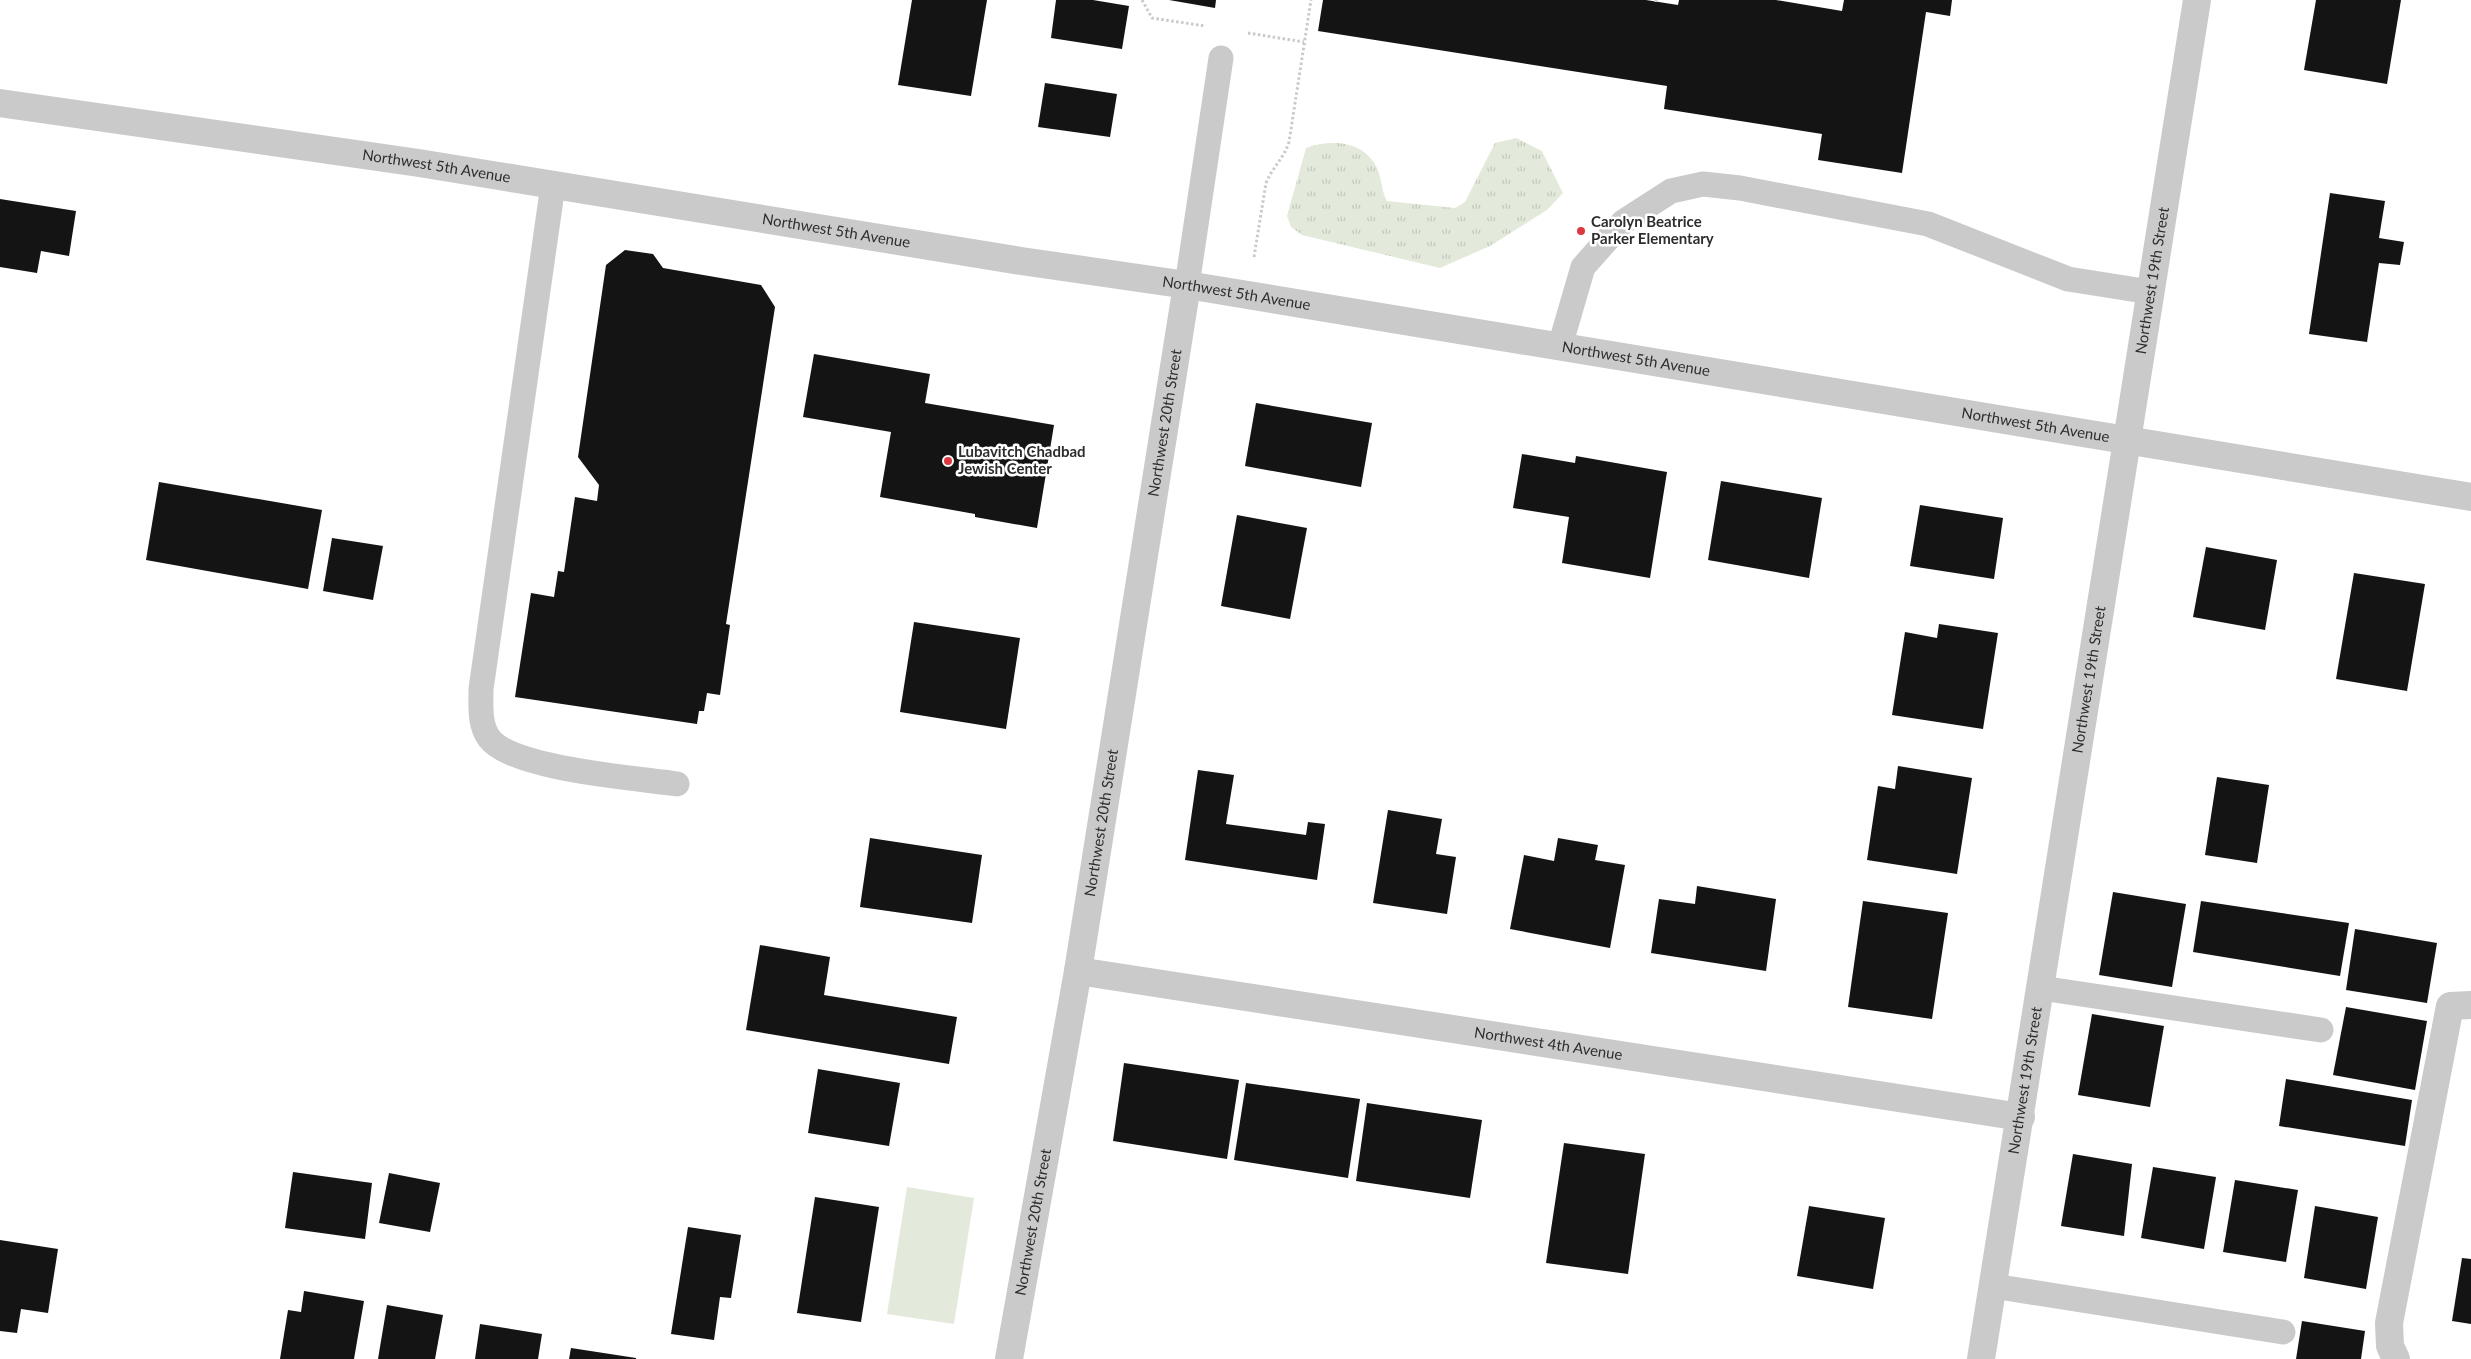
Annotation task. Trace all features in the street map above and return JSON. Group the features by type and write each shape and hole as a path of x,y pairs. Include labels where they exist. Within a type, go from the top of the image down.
{"street":[{"name":"Northwest 19th Street","path":"1981,1359 2021,1117 2197,0"},
{"name":"Northwest 5th Avenue","path":"0,103 419,163 1021,261 1187,285 2471,497"},
{"name":"Northwest 20th Street","path":"1009,1359 1078,971 1187,285"},
{"name":"Northwest 4th Avenue","path":"1078,971 2021,1117"},
{"path":"2393,1353 2389,1324 2450,1006 2471,1005"}],"lane":[{"path":"1187,285 1221,58"},
{"path":"1560,346 1583,267 1616,229 1623,222 1670,191 1703,184 1740,188 1928,224 2068,279 2150,292"},
{"path":"553,185 481,689 481,717 489,738 512,755 542,764 677,784"},
{"path":"2041,988 2321,1030"},
{"path":"1993,1286 2283,1332"}],"path":[{"path":"1253,260 1266,183 1270,172 1285,154 1289,142 1310,0"}],"green space":[{"path":"1516,138 1542,151 1563,193 1547,210 1490,246 1440,268 1302,235 1291,227 1287,216 1306,148 1325,143 1346,144 1355,147 1364,152 1377,168 1387,201 1455,208 1465,202 1495,143"},
{"path":"907,1187 974,1198 954,1324 887,1314"}],"building":[{"path":"912,0 987,0 971,96 898,85"},
{"path":"1056,0 1093,0 1129,6 1122,49 1051,38"},
{"path":"1169,0 1216,0 1215,8"},
{"path":"1323,0 1646,0 1678,5 1679,0 1776,0 1842,11 1844,0 1952,0 1950,16 1926,12 1902,173 1818,160 1822,134 1664,109 1667,86 1318,31"},
{"path":"2316,0 2401,0 2387,84 2304,70"},
{"path":"1045,83 1117,94 1110,137 1038,127"},
{"path":"2330,193 2385,201 2379,238 2404,242 2400,265 2379,263 2367,342 2309,334"},
{"path":"0,199 76,211 69,256 41,251 37,273 0,267"},
{"path":"625,250 653,254 663,268 761,285 775,307 726,624 730,625 720,695 707,693 704,711 699,711 697,724 515,697 531,593 554,597 558,571 564,572 575,497 597,501 599,485 578,457 606,265"},
{"path":"814,354 930,374 925,403 1054,425 1037,528 975,517 975,514 880,497 891,432 803,417"},
{"path":"1256,403 1372,423 1361,487 1245,466"},
{"path":"1522,454 1575,463 1576,456 1667,472 1650,578 1562,563 1569,517 1513,508"},
{"path":"1721,481 1822,498 1809,578 1708,560"},
{"path":"159,482 322,510 308,589 146,560"},
{"path":"1920,505 2003,518 1994,579 1910,566"},
{"path":"1237,515 1307,528 1290,619 1221,606"},
{"path":"332,538 383,546 373,600 323,591"},
{"path":"2206,547 2277,560 2265,630 2193,617"},
{"path":"2354,573 2425,584 2407,691 2336,679"},
{"path":"914,622 1020,638 1006,729 900,712"},
{"path":"1939,624 1998,633 1983,729 1892,715 1905,632 1937,638"},
{"path":"1898,766 1972,778 1957,874 1867,860 1878,786 1895,789"},
{"path":"1198,770 1234,775 1226,824 1306,835 1308,822 1325,824 1317,880 1185,860"},
{"path":"2217,777 2269,785 2257,863 2205,855"},
{"path":"1388,810 1442,819 1436,854 1456,857 1447,914 1373,903"},
{"path":"870,838 982,855 972,923 860,907"},
{"path":"1558,838 1598,845 1595,860 1625,865 1610,948 1510,929 1524,855 1554,861"},
{"path":"1697,886 1776,899 1766,971 1651,953 1659,899 1695,904"},
{"path":"2113,892 2186,904 2172,987 2099,975"},
{"path":"1863,901 1948,913 1932,1019 1848,1007"},
{"path":"2201,901 2349,923 2340,976 2193,952"},
{"path":"2355,929 2437,943 2427,1003 2346,990"},
{"path":"760,945 830,957 824,995 957,1017 949,1064 746,1030"},
{"path":"2346,1007 2427,1021 2415,1090 2333,1075"},
{"path":"2092,1014 2164,1026 2150,1107 2078,1095"},
{"path":"1124,1063 1239,1080 1227,1159 1113,1141"},
{"path":"818,1069 900,1083 889,1146 808,1133"},
{"path":"2286,1079 2412,1100 2405,1146 2279,1126"},
{"path":"1246,1083 1360,1099 1348,1178 1234,1160"},
{"path":"1367,1103 1482,1120 1470,1198 1356,1181"},
{"path":"1564,1143 1645,1154 1628,1274 1546,1263"},
{"path":"2073,1154 2132,1164 2124,1236 2061,1226"},
{"path":"2153,1167 2216,1177 2204,1249 2141,1238"},
{"path":"293,1172 372,1183 365,1239 285,1228"},
{"path":"389,1173 440,1183 430,1232 379,1223"},
{"path":"2235,1180 2298,1190 2286,1262 2223,1252"},
{"path":"815,1197 879,1207 861,1322 797,1313"},
{"path":"1809,1206 1885,1218 1873,1289 1797,1276"},
{"path":"2315,1206 2378,1217 2366,1289 2304,1278"},
{"path":"688,1227 741,1235 731,1298 720,1297 714,1340 671,1334"},
{"path":"0,1240 58,1249 48,1313 21,1309 17,1333 0,1331"},
{"path":"2462,1258 2471,1259 2471,1324 2452,1321"},
{"path":"304,1291 364,1301 354,1359 280,1359 288,1310 301,1312"},
{"path":"387,1305 443,1315 435,1359 378,1359"},
{"path":"2302,1321 2365,1331 2361,1359 2296,1359"},
{"path":"480,1324 542,1334 538,1359 475,1359"},
{"path":"571,1348 636,1358 636,1359 569,1359"}],"place":[{"name":"Carolyn Beatrice Parker Elementary","path":"1581,231"},
{"name":"Lubavitch Chadbad Jewish Center","path":"948,461"}]}
